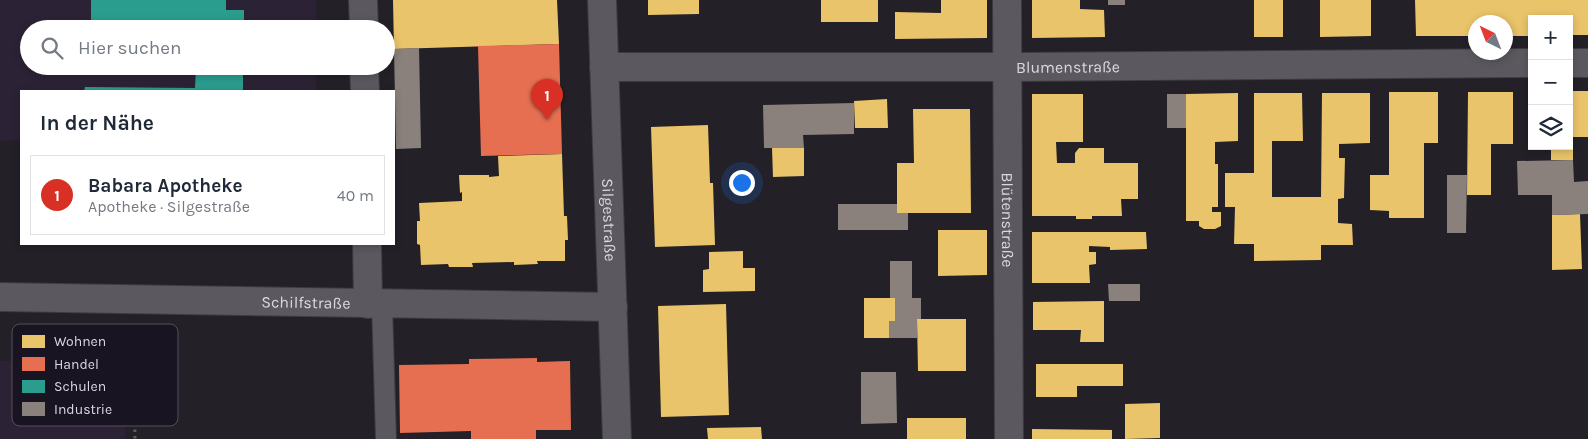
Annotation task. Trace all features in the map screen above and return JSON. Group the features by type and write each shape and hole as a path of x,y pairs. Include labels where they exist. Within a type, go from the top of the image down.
{"street":[{"path":"363,0 364,20"},
{"name":"Silgestraße","path":"602,0 617,439"},
{"name":"Blütenstraße","path":"1007,0 1009,439"},
{"name":"Blumenstraße","path":"604,67 1008,67 1528,63"},
{"path":"1573,63 1588,63"},
{"path":"364,75 365,90"},
{"path":"367,245 375,304"},
{"name":"Schilfstraße","path":"0,297 613,307"}],"lane":[{"path":"375,304 386,439"}],"path":[{"path":"133,299 133,324"},
{"path":"135,426 135,439"}],"shaded area":[{"path":"0,0 316,0 316,20 20,20 20,75 316,75 316,90 20,90 20,140 0,141"},
{"path":"0,361 12,361 12,426 125,426 125,439 0,439"}],"building: Wohnen":[{"path":"393,0 557,0 559,44 395,49 395,20 393,20"},
{"path":"648,0 699,0 699,14 648,15"},
{"path":"821,0 878,0 878,22 821,22"},
{"path":"941,0 987,0 987,38 895,39 895,12 941,13"},
{"path":"1032,0 1080,0 1080,9 1104,10 1105,37 1032,38"},
{"path":"1254,0 1283,0 1283,37 1254,37"},
{"path":"1320,0 1371,0 1371,36 1320,37"},
{"path":"1415,0 1588,0 1588,35 1573,35 1573,15 1528,15 1528,36 1513,36 1513,15 1468,15 1468,36 1416,36"},
{"path":"1573,91 1588,91 1588,137 1573,137"},
{"path":"1389,92 1438,92 1438,143 1424,143 1424,218 1389,218 1389,211 1370,210 1370,175 1389,175"},
{"path":"1468,92 1513,92 1513,144 1491,144 1491,195 1467,195"},
{"path":"1238,93 1238,141 1215,142 1215,164 1218,164 1218,207 1212,207 1212,212 1221,212 1221,226 1215,229 1204,229 1199,226 1199,221 1186,221 1186,94"},
{"path":"1254,93 1302,93 1303,141 1272,141 1272,197 1321,197 1322,93 1370,93 1370,143 1339,144 1339,158 1345,158 1344,198 1338,199 1338,223 1352,224 1353,245 1321,245 1321,260 1254,261 1254,244 1234,244 1235,207 1225,207 1225,173 1254,173"},
{"path":"1032,94 1083,94 1083,142 1056,142 1057,163 1075,163 1075,153 1079,148 1104,148 1104,163 1138,163 1138,199 1121,199 1122,216 1092,216 1092,219 1076,219 1076,216 1032,216"},
{"path":"887,99 888,128 855,128 854,101"},
{"path":"913,109 970,109 971,213 897,213 897,163 914,163"},
{"path":"708,125 710,183 713,183 715,245 655,247 651,127"},
{"path":"772,148 804,148 804,176 773,177"},
{"path":"1551,150 1573,150 1573,160 1551,160"},
{"path":"562,154 564,216 567,216 568,240 565,240 565,261 537,261 538,264 514,265 514,262 472,263 473,267 449,267 448,264 421,265 420,245 417,244 417,221 420,221 419,203 462,201 459,175 499,176 498,156"},
{"path":"1580,214 1582,269 1552,270 1552,215"},
{"path":"938,230 987,230 987,275 938,276"},
{"path":"1032,232 1146,232 1147,249 1110,250 1110,247 1089,246 1089,252 1096,252 1096,264 1089,265 1090,283 1032,283"},
{"path":"743,251 743,268 755,268 755,291 703,292 703,270 709,269 709,252"},
{"path":"864,298 895,298 895,321 889,321 889,338 864,338"},
{"path":"1104,301 1104,342 1080,342 1081,330 1033,330 1033,302"},
{"path":"726,304 729,415 661,417 658,306"},
{"path":"917,319 966,319 966,371 918,371"},
{"path":"1036,364 1123,364 1123,386 1077,386 1077,397 1036,397"},
{"path":"1160,403 1160,438 1125,439 1125,404"},
{"path":"907,418 966,418 966,439 907,439"},
{"path":"761,427 762,439 708,439 707,428"},
{"path":"1032,429 1112,430 1112,439 1032,439"}],"building: Handel":[{"path":"559,44 562,154 481,156 478,46"},
{"path":"537,358 537,362 570,361 571,430 536,430 536,439 471,439 471,431 400,433 399,365 469,364 469,359"}],"building: Schulen":[{"path":"91,0 226,0 226,10 244,10 244,20 91,20"},
{"path":"196,75 243,75 243,90 84,90 85,87 195,88"}],"building: Industrie":[{"path":"1108,0 1125,0 1125,5 1108,5"},
{"path":"419,48 421,148 396,149 395,49"},
{"path":"1167,94 1186,94 1186,128 1167,128"},
{"path":"854,103 854,134 803,135 804,148 764,148 763,105"},
{"path":"1573,160 1574,182 1588,181 1588,214 1552,215 1552,195 1518,195 1517,161"},
{"path":"1447,175 1467,175 1466,233 1447,233"},
{"path":"838,204 897,204 897,213 908,213 908,230 838,230"},
{"path":"890,261 912,261 912,298 921,298 921,319 917,319 917,338 889,338 889,321 895,321 895,298 890,298"},
{"path":"1108,284 1140,284 1140,301 1109,301"},
{"path":"861,372 896,372 897,423 861,424"}],"place":[{"name":"Babara Apotheke","path":"547,120"}]}
